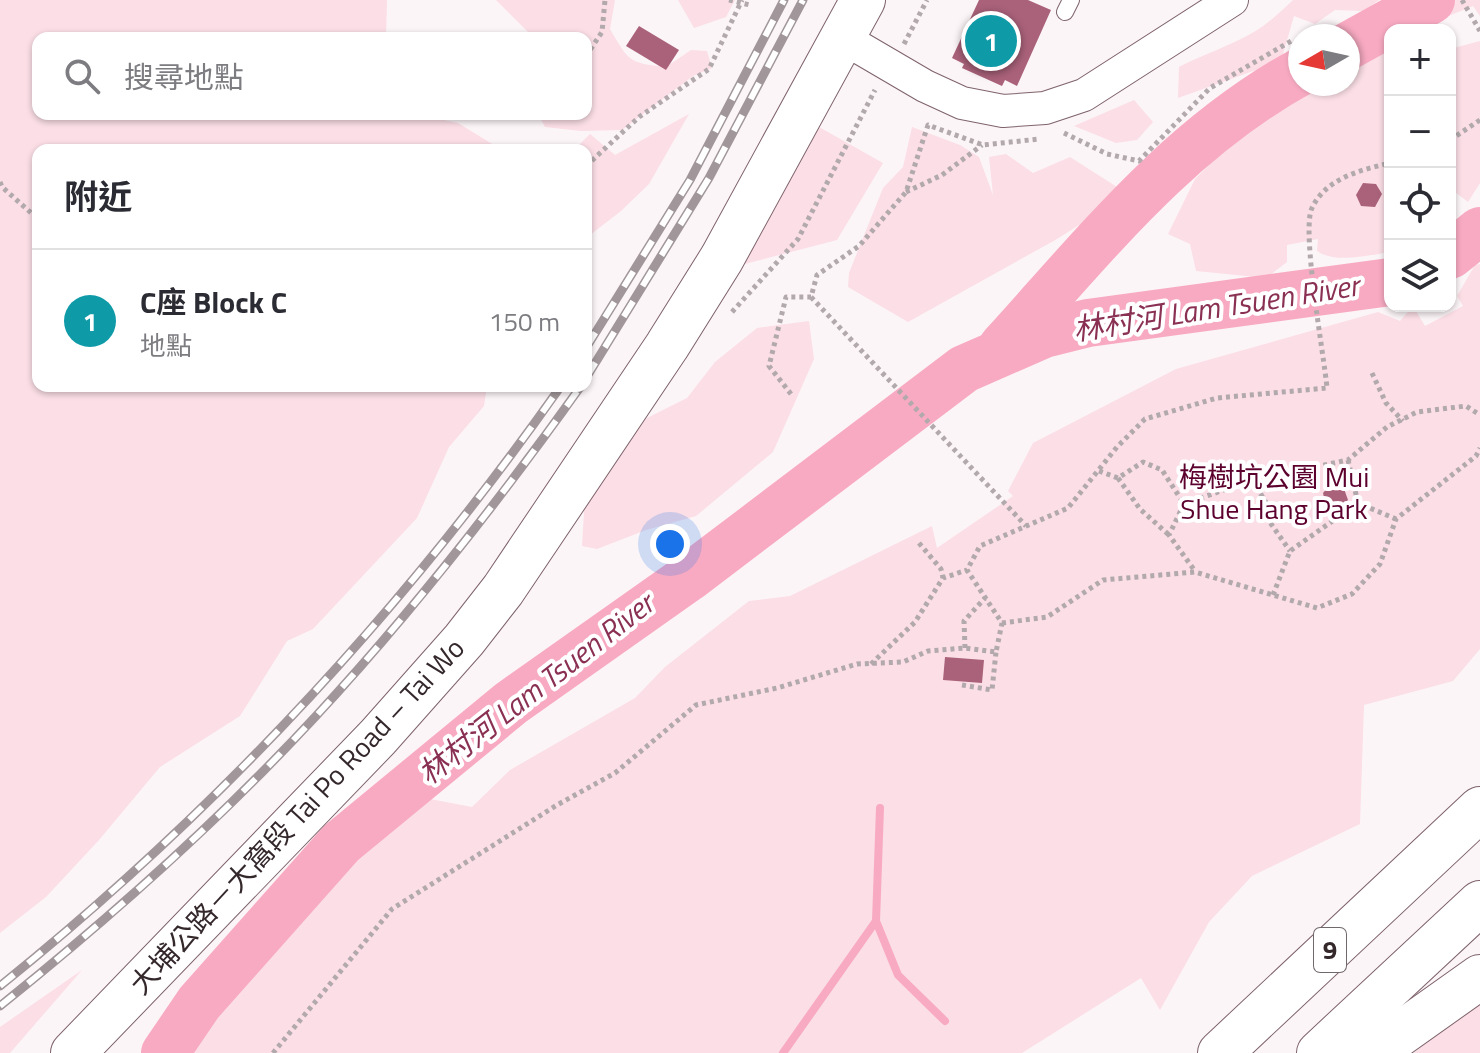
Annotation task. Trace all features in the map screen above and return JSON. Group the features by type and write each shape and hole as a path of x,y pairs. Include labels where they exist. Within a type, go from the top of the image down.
{"main road":[{"name":"大埔公路－大窩段 Tai Po Road – Tai Wo","path":"73,1053 388,727 503,590 683,321 751,206 863,0"},
{"path":"1441,846 1480,784"},
{"name":"9","path":"1220,1053 1480,809"},
{"name":"9","path":"1319,1053 1480,903"},
{"path":"1373,1053 1480,977"}],"street":[{"path":"843,38 925,86 962,103 1003,111 1045,108 1084,95 1232,0"}],"path":[{"path":"592,47 602,32 605,0"},
{"path":"729,0 750,5"},
{"path":"592,160 639,117 709,69 742,0"},
{"path":"906,40 927,0"},
{"path":"1462,0 1480,31"},
{"path":"1057,128 1107,154 1139,161 1210,88 1288,43"},
{"path":"1456,136 1480,120"},
{"path":"811,297 817,275 859,246 906,192 928,125 983,145 1035,141 1046,134"},
{"path":"906,192 942,175 983,145"},
{"path":"871,664 915,622 943,578 967,570 980,546 1068,508 1117,447 1145,419 1217,398 1327,388 1308,238 1310,210 1324,191 1350,173 1384,164"},
{"path":"0,182 32,214"},
{"path":"791,394 769,366 786,297 811,297 1026,526"},
{"path":"1372,373 1386,403 1403,421"},
{"path":"1169,535 1184,504 1252,480 1348,460 1387,427 1417,412 1466,406 1480,415"},
{"path":"1002,623 1047,617 1103,580 1195,572 1317,608 1352,594 1380,564 1396,519 1476,456 1480,448"},
{"path":"1348,460 1358,503"},
{"path":"1118,478 1143,462 1162,470 1184,504"},
{"path":"1099,471 1118,478 1140,509 1169,535 1195,572"},
{"path":"1252,480 1267,504 1269,521 1290,551"},
{"path":"1358,503 1396,519"},
{"path":"1273,595 1290,551 1358,503"},
{"path":"919,543 941,569 943,578"},
{"path":"962,685 992,690 1002,623 967,570"},
{"path":"965,648 964,621 985,598"},
{"path":"273,1053 392,909 544,813 615,773 696,705 777,688 857,664 903,662 928,651 965,648 996,652"}],"green space":[{"path":"0,0 387,0 386,32 32,32 32,120 444,120 458,123 492,144 32,144 32,392 486,392 484,406 449,447 417,518 313,629 287,641 240,716 160,767 46,897 0,933"},
{"path":"496,0 615,0 610,29 631,58 644,64 666,67 691,50 707,51 712,68 693,76 622,130 581,131 545,127 541,120 592,120 592,32 528,32"},
{"path":"678,0 735,0 726,17 694,28"},
{"path":"1293,0 1379,0 1364,11 1335,10 1315,24 1294,16 1292,24 1288,24 1281,61 1178,98 1179,67 1236,42 1269,21"},
{"path":"1384,0 1480,0 1480,16 1473,6 1429,24 1395,24 1378,3"},
{"path":"1480,41 1480,183 1468,202 1456,193 1456,47"},
{"path":"1384,42 1384,253 1353,258 1333,257 1317,251 1318,239 1287,245 1287,262 1266,278 1196,271 1190,244 1168,234 1195,179 1234,140 1296,96 1360,96 1360,55"},
{"path":"1134,100 1153,122 1137,140 1116,143 1074,126"},
{"path":"689,114 649,184 592,233 592,144 580,144 590,134 615,155"},
{"path":"819,127 883,163 837,240 745,264 750,219 739,183 763,135"},
{"path":"912,127 960,145 979,157 993,195 989,157 1006,154 1033,173 1070,157 1128,194 1057,239 908,322 848,287 849,273 883,188 903,167"},
{"name":"梅樹坑公園 Mui Shue Hang Park","path":"1480,264 1480,649 1453,681 1364,705 1360,824 1252,876 1209,922 1160,1010 1141,978 1022,1053 189,1053 237,979 330,878 430,799 472,807 510,770 635,698 665,667 749,601 790,596 932,526 937,548 1013,496 1008,491 1033,443 1176,369 1378,312 1400,321 1408,312 1417,312 1425,326 1456,312 1463,306 1457,296 1475,265"},
{"path":"809,321 814,359 773,452 696,516 646,530 597,549 582,546 585,496 621,431 687,398 715,362 757,328"},
{"path":"82,970 10,1053 0,1053 0,1027"},
{"path":"1480,1001 1480,1053 1414,1053 1451,1021"}],"building":[{"path":"979,0 1028,0 1051,10 1017,86 1005,80 1002,86 962,68 964,64 952,58"},
{"path":"639,26 679,50 666,70 626,46"},
{"path":"1363,183 1376,184 1382,194 1375,207 1361,206 1356,195"},
{"path":"1331,484 1343,486 1348,500 1338,509 1326,506 1323,493"},
{"path":"945,657 984,660 982,683 943,680"}],"waterway":[{"name":"林村河 Lam Tsuen River","path":"1360,39 1431,0"},
{"name":"林村河 Lam Tsuen River","path":"1003,346 1140,196 1215,129 1288,79"},
{"name":"林村河 Lam Tsuen River","path":"1456,250 1480,231"},
{"name":"林村河 Lam Tsuen River","path":"165,1053 199,1003 341,843 511,703 688,578 964,369 1044,334 1088,323 1384,283"},
{"path":"783,1053 876,921 880,808"},
{"path":"876,921 898,975 945,1021"}],"railway":[{"path":"592,338 690,180 784,0"},
{"path":"592,368 709,178 803,0"},
{"path":"0,986 156,851 302,706 436,551 557,392"},
{"path":"0,1006 163,867 316,716 454,555 577,392"}],"place":[{"name":"C座 Block C","path":"991,41"}]}
